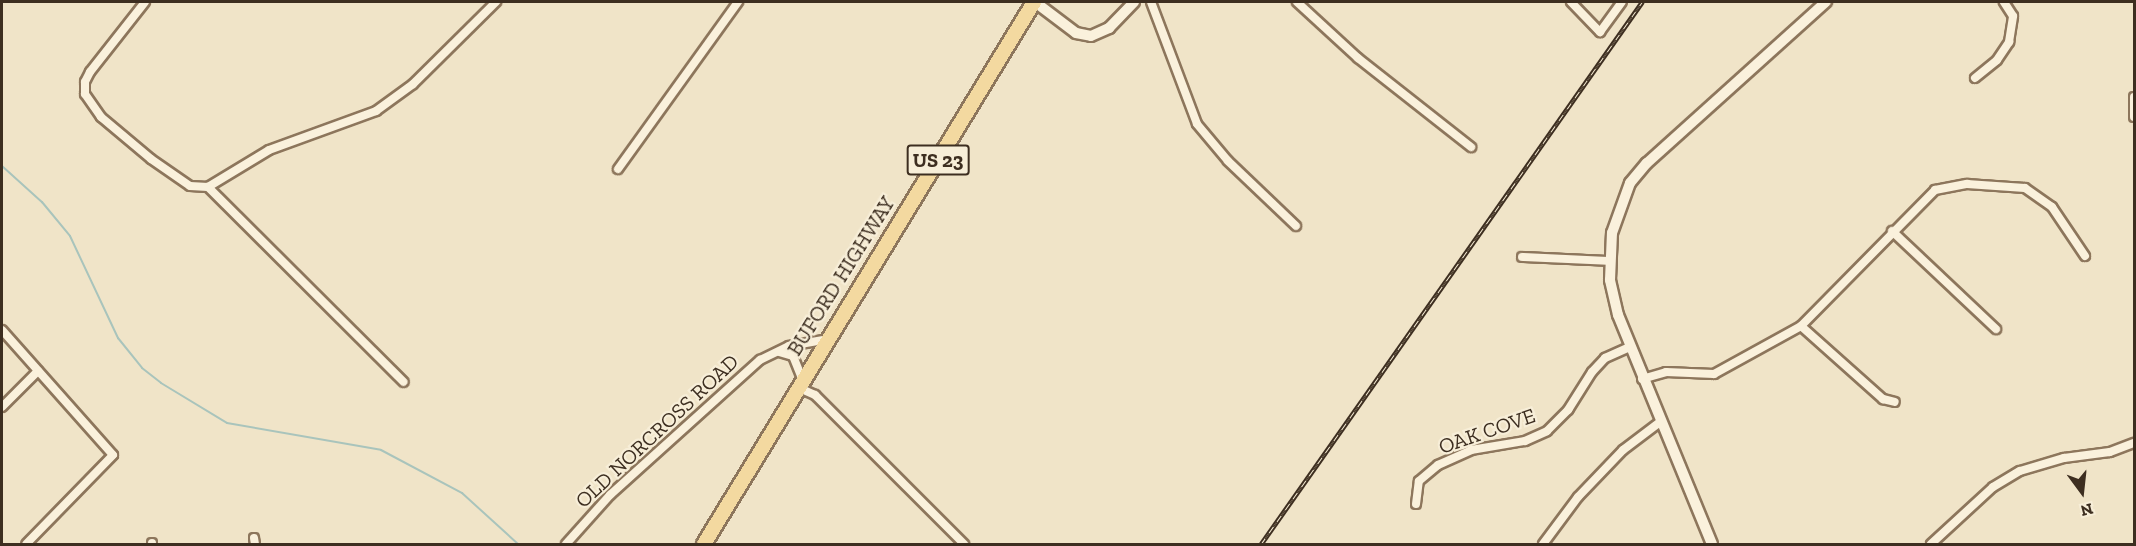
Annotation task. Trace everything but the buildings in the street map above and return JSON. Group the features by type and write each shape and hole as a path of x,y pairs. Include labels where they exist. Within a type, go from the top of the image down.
{"main road":[{"name":"BUFORD HIGHWAY","path":"704,544 800,382 1034,2"}],"street":[{"path":"145,2 90,72 85,82 85,94 101,117 151,159 190,186 208,187 269,150 376,111 413,84 496,2"},
{"path":"618,169 738,2"},
{"path":"1034,2 1076,33 1091,36 1109,28 1134,2"},
{"path":"1151,2 1197,124 1228,161 1296,226"},
{"path":"1298,2 1358,58 1471,147"},
{"path":"1571,2 1600,32 1622,2"},
{"path":"1712,544 1642,379 1618,315 1609,261 1612,233 1630,183 1647,163 1826,2"},
{"path":"1975,78 1997,60 2009,42 2013,16 2004,2"},
{"path":"2134,97 2134,117"},
{"path":"1642,379 1666,372 1714,374 1801,326 1892,231 1935,190 1967,184 2012,186 2037,195 2052,207 2085,256"},
{"path":"208,187 404,381"},
{"path":"1892,231 1996,329"},
{"path":"1522,257 1609,261"},
{"path":"1801,326 1883,399 1896,402"},
{"path":"2,330 113,455 26,544"},
{"name":"OLD NORCROSS ROAD","path":"566,544 610,495 760,360 778,352 827,339"},
{"name":"OAK COVE","path":"1416,504 1415,490 1428,471 1471,450 1525,441 1547,431 1568,410 1605,358 1630,347"},
{"path":"778,352 793,356 800,382 964,544"},
{"path":"2,407 38,371"},
{"path":"1543,544 1578,496 1616,458 1660,422"},
{"path":"1931,544 1994,487 2020,471 2064,458 2110,452 2134,443"}],"waterway":[{"path":"2,166 42,202 70,236 118,338 142,368 161,383 227,423 381,450 462,493 518,544"}],"railway":[{"path":"1261,544 1642,2"}]}
